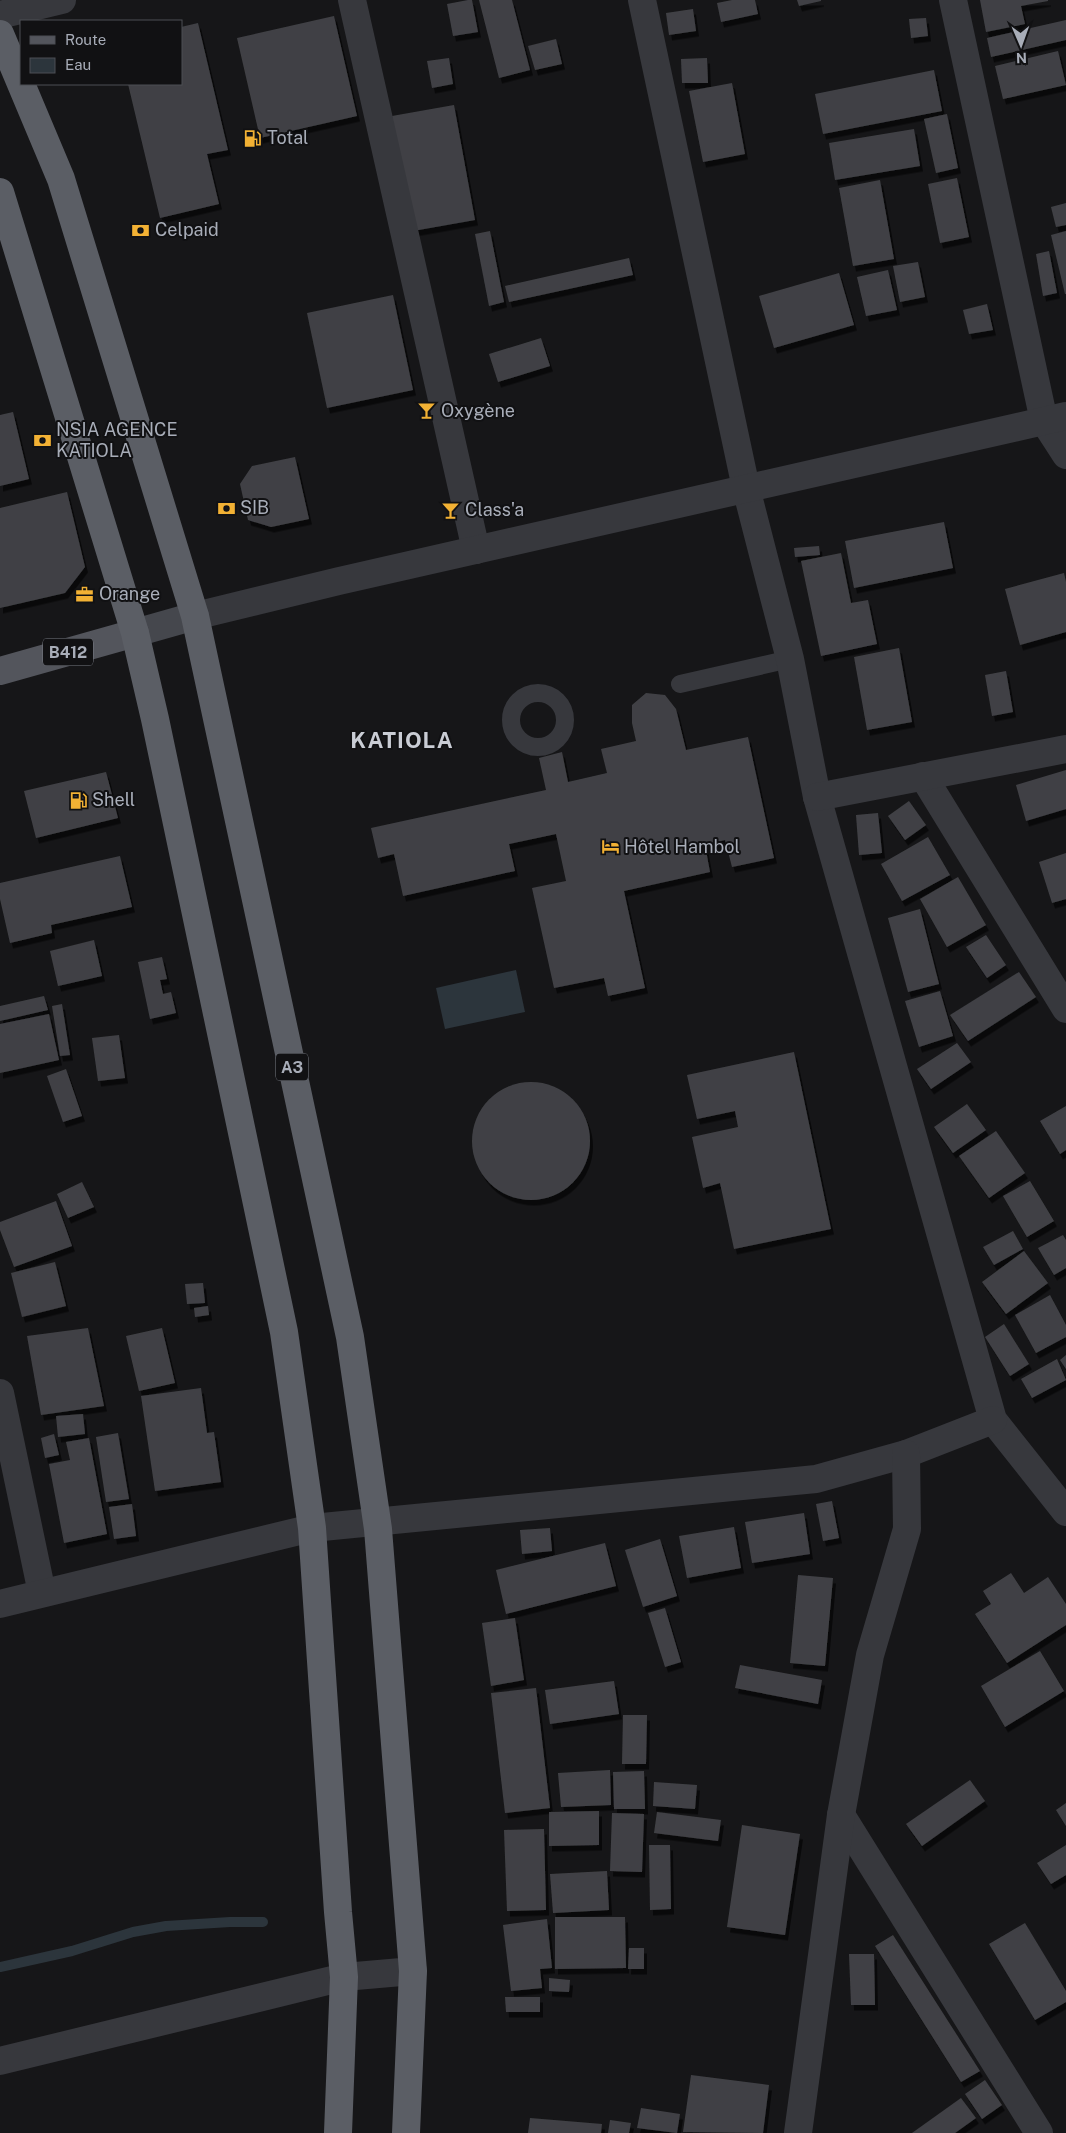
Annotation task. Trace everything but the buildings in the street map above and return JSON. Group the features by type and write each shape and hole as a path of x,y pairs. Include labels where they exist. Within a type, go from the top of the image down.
{"highway":[{"name":"A3","path":"0,34 20,82"},
{"name":"A3","path":"21,85 60,179 195,616 350,1337 378,1522 413,1972 406,2133"},
{"path":"0,192 135,633 157,728 284,1332 312,1528 344,1977 338,2133"}],"main road":[{"name":"B412","path":"0,671 195,616"}],"street":[{"path":"0,15 62,0"},
{"path":"352,0 476,550"},
{"path":"642,0 746,488 790,659 817,797 993,1420 1066,1512"},
{"path":"953,0 1055,419 1066,455"},
{"path":"195,616 746,488 1055,419"},
{"path":"817,797 1066,749"},
{"path":"923,776 1066,1008"},
{"path":"0,1394 42,1593"},
{"path":"0,1604 312,1528 816,1478 906,1454 993,1420"},
{"path":"798,2133 841,1815 870,1655 907,1529 906,1454"},
{"path":"841,1815 1039,2133"},
{"path":"0,2061 344,1977 413,1972"}],"lane":[{"path":"680,684 790,659"}],"water":[{"path":"516,970 525,1012 445,1029 436,988"}],"waterway":[{"path":"0,1967 72,1951 133,1932 166,1926 263,1922"}],"place":[{"name":"Total","path":"253,138"},
{"name":"Celpaid","path":"141,230"},
{"name":"Oxygène","path":"427,411"},
{"name":"NSIA AGENCE KATIOLA","path":"42,440"},
{"name":"SIB","path":"226,508"},
{"name":"Class'a","path":"451,510"},
{"name":"Orange","path":"85,594"},
{"name":"Shell","path":"78,800"},
{"name":"Hôtel Hambol","path":"610,847"}],"district":[{"name":"KATIOLA","path":"402,740"}]}
